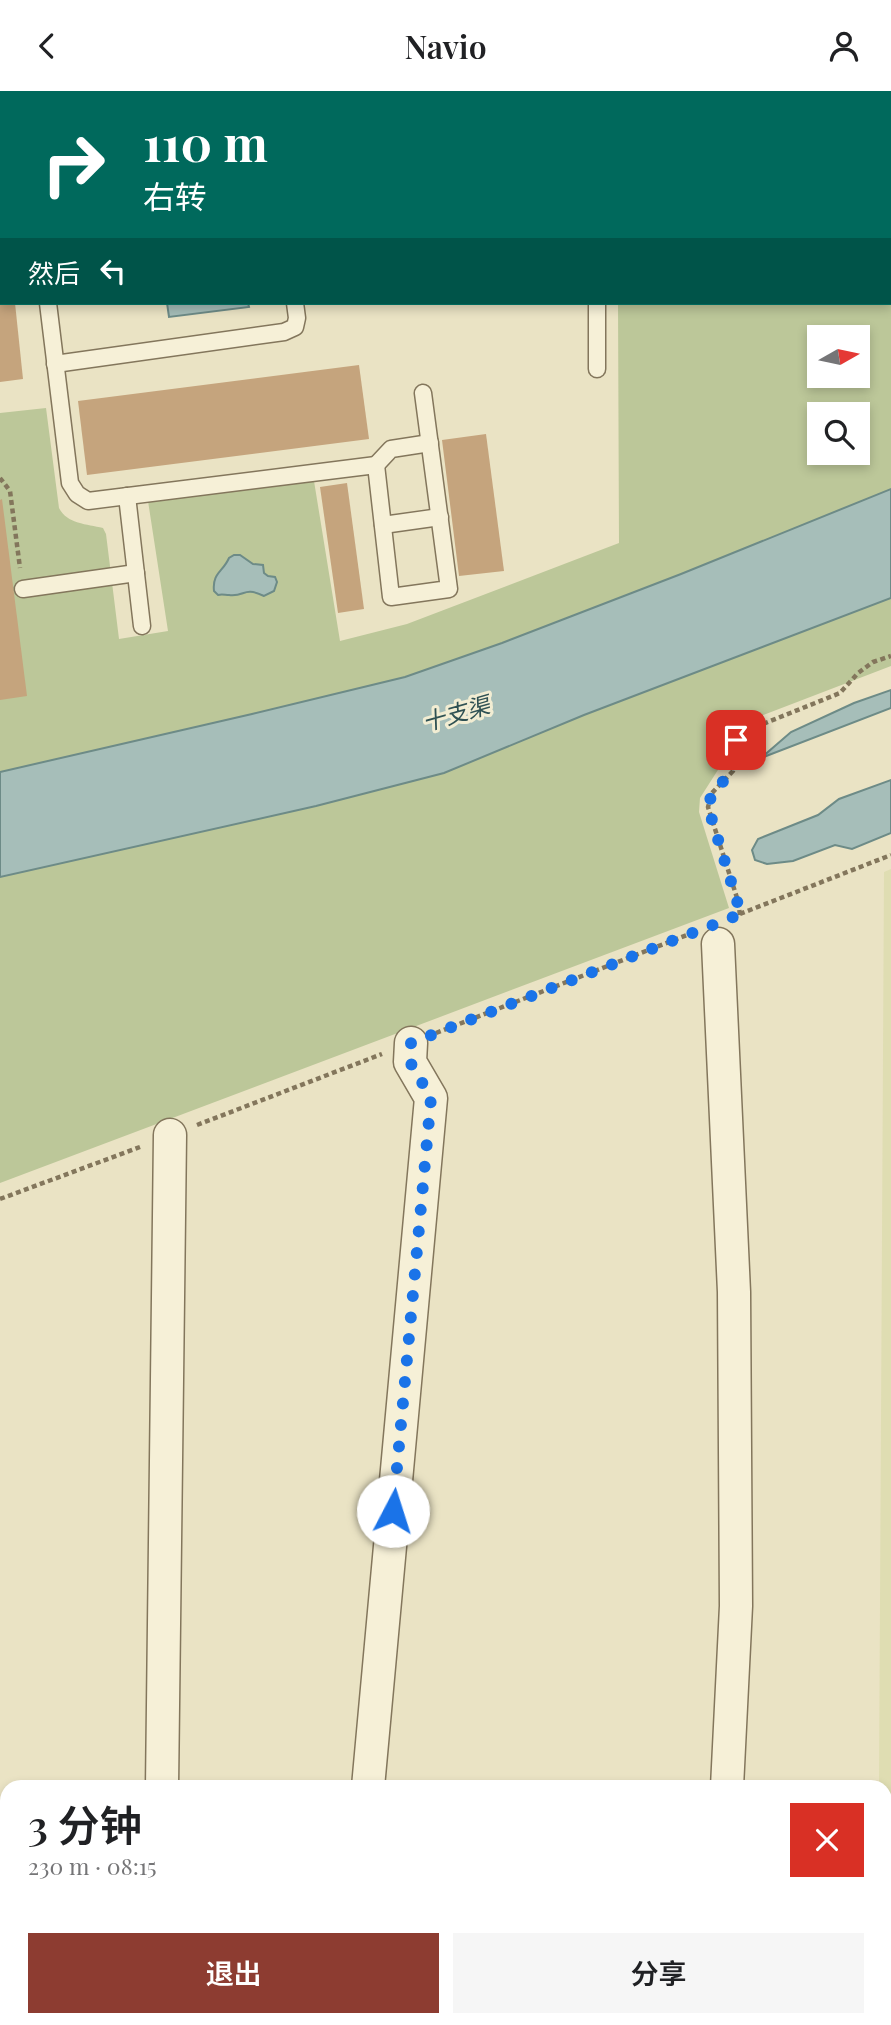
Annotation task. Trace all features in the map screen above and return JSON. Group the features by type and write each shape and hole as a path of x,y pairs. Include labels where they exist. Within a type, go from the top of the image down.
{"street":[{"path":"716,931 734,1306 736,1606 727,1780"},
{"path":"369,1780 431,1098 410,1062 411,1043"},
{"path":"162,1780 170,1135"}],"lane":[{"path":"48,305 70,483 77,495 88,501 376,465 391,449 430,443"},
{"path":"55,364 284,333 295,327 295,305"},
{"path":"597,305 597,369"},
{"path":"376,465 391,597 449,589 423,393"},
{"path":"127,496 142,626"},
{"path":"383,524 439,517"},
{"path":"23,589 136,573"}],"path":[{"path":"0,478 10,491 23,589"},
{"path":"741,914 708,807 712,793 733,771 736,740 748,730 840,693 858,673 873,662 891,656"},
{"path":"0,1199 716,931 741,914 891,855"},
{"path":"716,931 741,914"}],"shaded area":[{"path":"891,869 891,1780 879,1780 884,872"}],"green space":[{"path":"618,305 891,305 891,489 681,574 405,677 0,772 0,413 46,408 59,508 72,520 103,528 106,534 119,639 168,631 148,501 314,481 340,641 407,624 619,543"},
{"path":"891,598 891,666 722,731 723,762 700,798 699,812 729,908 0,1183 0,877 316,806 444,773 584,715"}],"water":[{"path":"167,305 249,307 169,317"},
{"name":"十支渠","path":"891,489 891,598 584,715 444,773 316,806 0,877 0,772 405,677 681,574"},
{"path":"234,555 240,555 253,564 263,565 264,573 275,577 277,582 274,591 264,596 248,592 218,595 214,591 216,576"},
{"path":"891,690 891,708 761,758 791,732 854,703"},
{"path":"891,780 891,833 852,849 835,845 793,861 767,864 755,860 752,850 758,839 818,815 839,799"}],"building":[{"path":"0,305 15,305 23,379 0,382"},
{"path":"359,365 369,439 87,475 78,401"},
{"path":"486,434 504,571 459,576 442,440"},
{"path":"347,483 364,609 338,613 320,487"},
{"path":"2,499 27,696 0,700 0,500"}],"route":[{"path":"393,1511 431,1098 410,1062 411,1043 741,914 708,807 712,793 733,771 736,740"}]}
